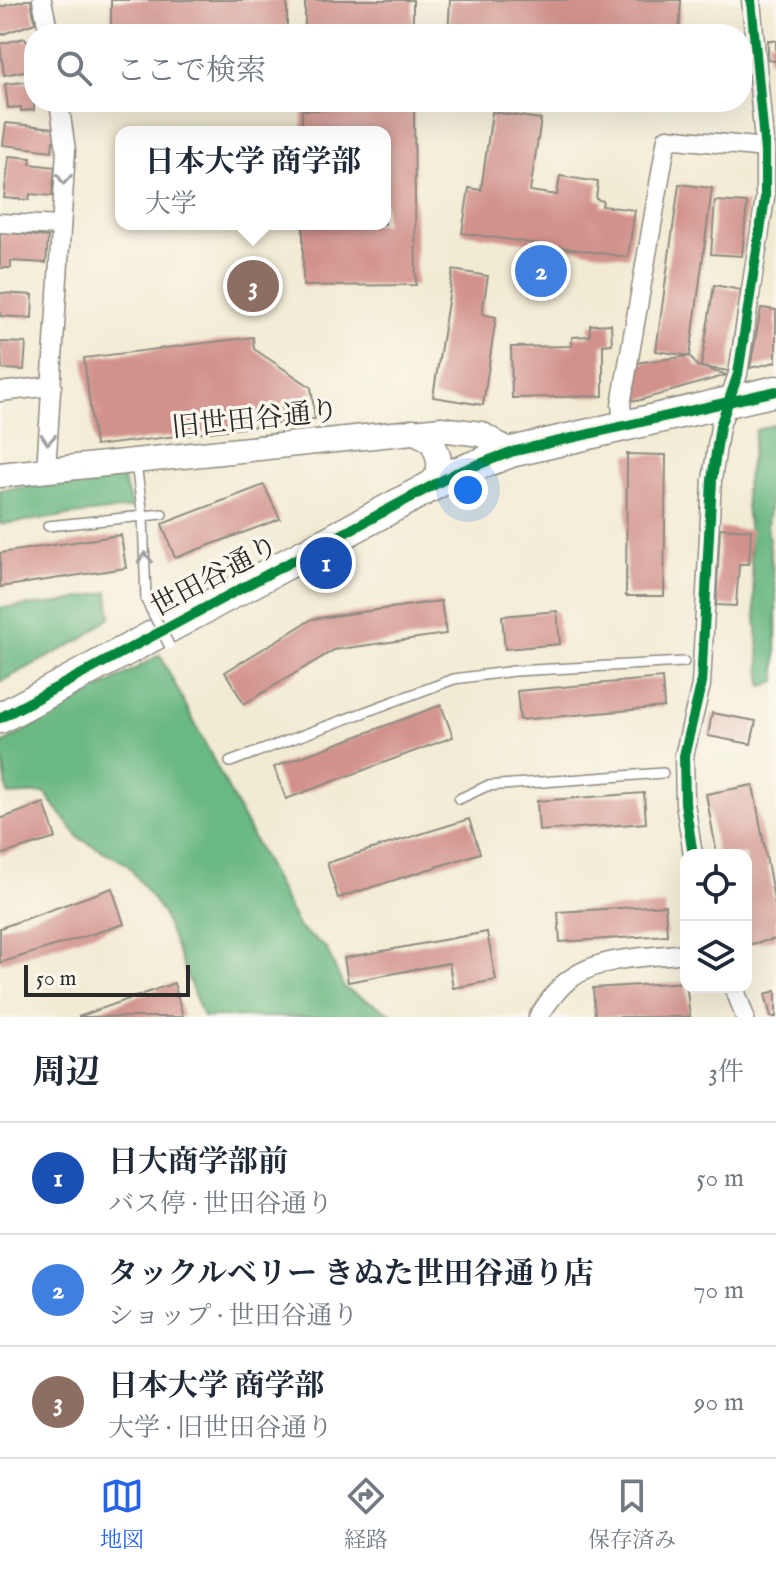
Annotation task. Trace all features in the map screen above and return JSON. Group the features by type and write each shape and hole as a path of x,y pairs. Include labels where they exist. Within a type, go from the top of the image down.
{"main road":[{"name":"世田谷通り","path":"0,718 456,473 511,452 776,391"}],"street":[{"path":"42,0 47,24"},
{"path":"692,849 684,793 684,756 701,685 712,480 720,426 738,374 765,198 765,148 751,0"},
{"path":"46,471 66,150 60,112"},
{"path":"624,428 621,405 667,138 765,148"},
{"path":"0,223 61,226"},
{"path":"0,392 52,386"},
{"name":"旧世田谷通り","path":"0,475 413,431 463,430 481,434 511,452"},
{"path":"413,431 431,440 438,457 440,469 430,485"},
{"path":"538,1017 552,996 571,978 608,961 680,954"},
{"path":"736,993 745,1017"}],"lane":[{"path":"136,461 143,516 146,600 169,645"},
{"path":"48,526 162,514"},
{"path":"230,762 454,679 514,671 684,662"},
{"path":"459,799 487,786 663,773"}],"green space":[{"path":"776,424 776,492 770,502 767,525 776,597 776,682 762,686 745,491 756,430"},
{"path":"122,476 132,508 0,524 0,490"},
{"path":"108,592 111,616 83,639 0,682 0,608 59,603"},
{"path":"160,655 299,928 326,948 344,988 398,1017 203,1017 162,912 127,864 79,838 45,793 8,795 0,745"}],"building":[{"path":"31,0 35,23 24,24 24,27 0,35 0,7"},
{"path":"111,0 287,0 287,24 111,24"},
{"path":"305,0 413,0 413,24 305,24"},
{"path":"450,0 681,0 680,24 449,24"},
{"path":"24,38 24,71 4,75 0,44"},
{"path":"768,40 776,41 776,61 768,60"},
{"path":"24,82 24,111 21,111 21,107 8,108 5,84"},
{"path":"302,112 414,112 416,285 303,286 303,230 391,230 391,126 302,126"},
{"path":"492,112 541,119 530,191 557,195 560,176 598,182 596,199 603,201 602,206 635,210 628,257 462,233 469,188 481,190"},
{"path":"6,123 54,128 56,141 53,141 52,151 3,145"},
{"path":"9,156 31,158 30,164 55,167 52,196 30,194 29,200 4,198"},
{"path":"679,184 712,188 690,356 656,351"},
{"path":"715,201 747,203 742,256 711,254"},
{"path":"0,232 48,237 46,263 11,261 11,268 0,268"},
{"path":"453,270 488,276 482,314 496,317 483,405 433,397"},
{"path":"714,285 741,290 729,371 701,367"},
{"path":"0,293 33,295 32,318 0,316"},
{"path":"761,308 776,310 776,362 750,368"},
{"path":"611,324 612,344 603,345 603,396 512,398 511,347 572,346 572,337 590,336 590,325"},
{"path":"253,337 254,349 311,387 315,419 95,446 84,358"},
{"path":"0,342 26,343 24,370 2,369"},
{"path":"690,356 697,366 727,375 637,401 628,399 635,363"},
{"path":"627,454 666,455 664,596 626,596"},
{"path":"264,485 280,519 175,558 162,524"},
{"path":"720,528 751,530 749,564 739,564 736,606 716,605"},
{"path":"121,535 126,568 0,587 0,553"},
{"path":"441,601 446,634 334,650 244,704 225,672 312,619"},
{"path":"557,611 560,644 505,649 502,616"},
{"path":"662,678 664,707 520,720 517,691"},
{"path":"441,705 453,737 286,799 274,767"},
{"path":"712,713 756,721 751,744 708,736"},
{"path":"753,785 776,910 776,939 752,944 752,849 716,849 706,794"},
{"path":"644,793 646,823 539,831 537,801"},
{"path":"44,803 56,838 0,855 0,819"},
{"path":"469,819 480,853 338,898 327,863"},
{"path":"112,888 124,924 0,963 0,928"},
{"path":"665,905 667,935 560,942 558,912"},
{"path":"487,932 496,980 453,988 449,963 348,982 344,958"},
{"path":"680,982 680,993 687,993 690,1017 595,1017 593,988"},
{"path":"174,983 183,1017 78,1017"},
{"path":"776,991 776,1017 771,1017 765,994"}],"cycle path":[{"path":"692,849 685,803 684,756 701,685 712,480 720,426 738,374 765,198 765,152 751,0"},
{"path":"0,718 456,473 511,452 776,391"}],"place":[{"name":"タックルベリー きぬた世田谷通り店","path":"541,271"},
{"name":"日本大学 商学部","path":"253,286"},
{"name":"日大商学部前","path":"326,563"}]}
